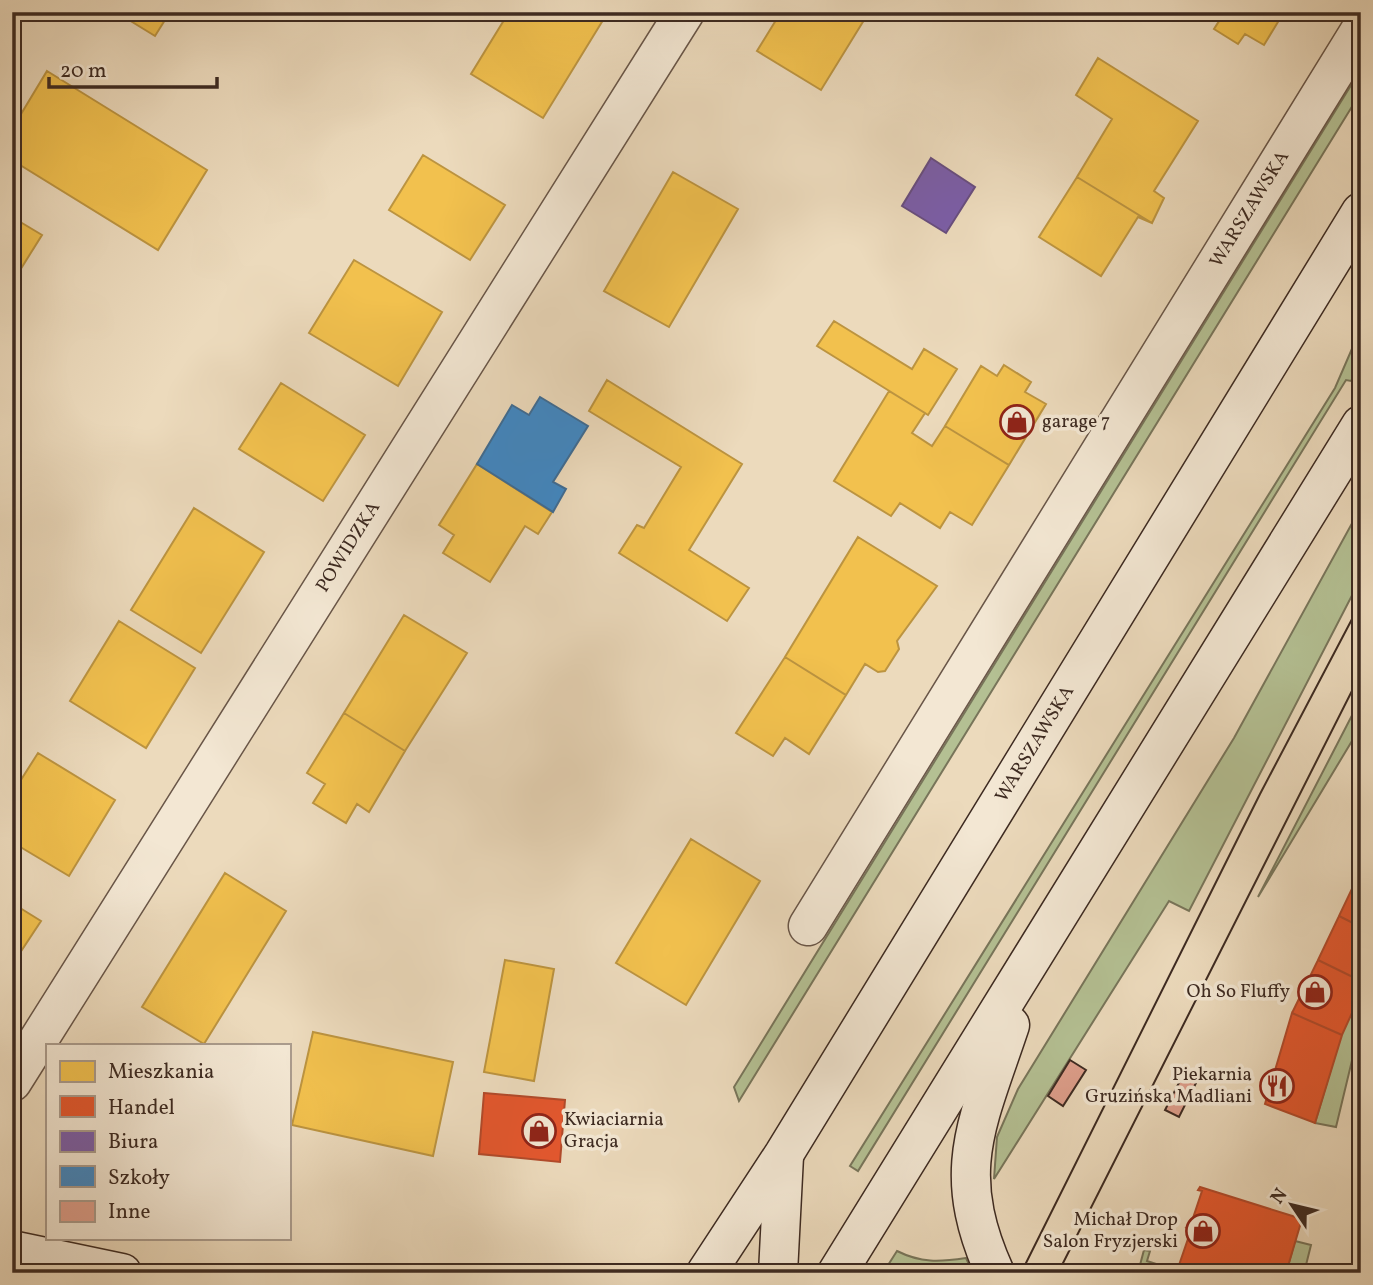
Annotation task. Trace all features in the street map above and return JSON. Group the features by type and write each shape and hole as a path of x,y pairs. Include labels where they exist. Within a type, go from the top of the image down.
{"street":[{"name":"POWIDZKA","path":"12,1082 685,12"},
{"name":"WARSZAWSKA","path":"808,926 1361,29"},
{"name":"WARSZAWSKA","path":"706,1273 784,1154 1361,212"},
{"path":"837,1273 1361,425"},
{"path":"995,1273 978,1234 970,1195 974,1131 1031,963"},
{"path":"778,1273 784,1154"},
{"path":"12,1250 122,1273"}],"green space":[{"path":"1361,69 1361,92 739,1101 734,1087"},
{"path":"1361,328 1361,365 1351,381 1346,380 858,1171 850,1166 1335,388"},
{"path":"1361,507 1361,578 1189,911 1169,901 994,1179 997,1137 1018,1089 1234,738"},
{"path":"1361,698 1361,726 1258,897"},
{"path":"1355,1004 1361,1007 1361,1023 1336,1127 1315,1123 1341,1035"},
{"path":"1295,1241 1311,1245 1304,1273 1286,1273"},
{"path":"1144,1250 1150,1251 1147,1261 1184,1273 1142,1273 1140,1265"},
{"path":"897,1251 914,1258 930,1260 966,1258 973,1273 883,1273"}],"building: Mieszkania":[{"path":"116,12 170,12 155,36"},
{"path":"509,12 608,12 543,118 471,74"},
{"path":"781,12 869,12 821,90 757,51"},
{"path":"1211,12 1284,12 1264,45 1245,34 1238,44 1214,29 1221,18"},
{"path":"1098,58 1198,121 1154,191 1164,198 1152,223 1077,177 1112,119 1076,95"},
{"path":"47,71 207,170 158,250 12,160 12,129"},
{"path":"423,155 505,205 470,260 389,210"},
{"path":"673,172 738,209 669,327 604,291"},
{"path":"1077,177 1152,223 1138,217 1101,276 1039,237"},
{"path":"12,217 42,235 12,283"},
{"path":"354,260 442,312 398,386 309,333"},
{"path":"834,321 912,369 924,349 957,369 928,415 817,346"},
{"path":"1004,365 1031,382 1025,392 1046,404 1009,465 945,426 981,366 997,376"},
{"path":"607,380 742,464 689,550 749,588 727,621 619,553 637,525 644,528 681,467 589,411"},
{"path":"281,383 365,435 323,501 239,449"},
{"path":"889,391 925,413 912,433 932,446 945,426 1009,465 972,525 950,512 940,528 900,503 891,516 834,481"},
{"path":"477,464 552,512 538,534 525,526 490,582 443,553 454,535 439,525"},
{"path":"194,508 264,552 201,653 131,610"},
{"path":"858,537 937,586 897,641 899,649 885,671 878,672 865,664 846,695 785,657"},
{"path":"404,615 467,653 405,751 344,713"},
{"path":"119,621 195,668 146,748 70,701"},
{"path":"785,657 846,695 809,754 785,738 773,756 736,733"},
{"path":"344,713 405,751 369,812 357,804 346,823 313,803 325,784 307,773"},
{"path":"38,753 115,800 69,876 12,842 12,794"},
{"path":"691,839 760,881 686,1005 616,963"},
{"path":"225,873 286,911 204,1044 142,1007"},
{"path":"12,903 41,921 12,965"},
{"path":"505,960 554,969 534,1081 484,1072"},
{"path":"313,1032 453,1062 433,1156 292,1125"}],"building: Handel":[{"path":"1361,841 1361,872 1355,852"},
{"path":"1361,872 1361,927 1339,916"},
{"path":"1339,916 1361,927 1361,981 1318,960"},
{"path":"1318,960 1361,981 1361,993 1342,1035 1292,1013"},
{"path":"1292,1013 1342,1035 1315,1123 1265,1104"},
{"path":"484,1093 565,1100 560,1162 479,1154"},
{"path":"1200,1187 1302,1219 1286,1273 1184,1273 1174,1269 1178,1268 1191,1230 1187,1228 1190,1227 1202,1191 1198,1190"}],"building: Biura":[{"path":"931,158 975,187 946,233 902,206"}],"building: Szkoły":[{"path":"540,397 588,426 553,482 566,489 553,512 477,464 512,405 529,415"}],"building: Inne":[{"path":"1070,1060 1086,1070 1063,1106 1048,1096"},
{"path":"1184,1073 1198,1079 1179,1117 1165,1110"}],"tram line":[{"path":"1021,1273 1260,794 1361,602"},
{"path":"1058,1273 1361,673"}],"place":[{"name":"garage 7","path":"1017,422"},
{"name":"Oh So Fluffy","path":"1315,992"},
{"name":"Piekarnia Gruzińska Madliani","path":"1277,1086"},
{"name":"Kwiaciarnia Gracja","path":"539,1131"},
{"name":"Michał Drop Salon Fryzjerski","path":"1203,1231"}]}
